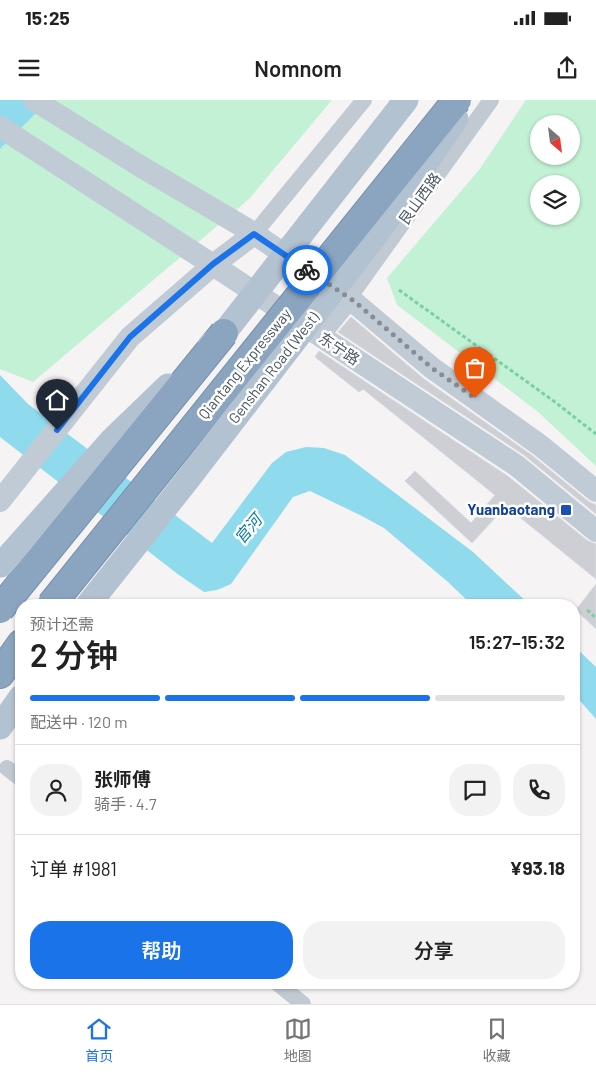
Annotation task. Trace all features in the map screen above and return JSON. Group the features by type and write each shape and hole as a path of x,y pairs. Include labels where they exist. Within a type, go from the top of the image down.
{"highway":[{"name":"Qiantang Expressway","path":"55,599 457,100"},
{"path":"0,609 224,332"},
{"path":"0,669 15,650"},
{"path":"0,674 15,652"}],"main road":[{"path":"1,565 112,440 224,332 406,100"},
{"name":"Genshan Road (West)","path":"93,599 188,479 381,228 469,100"},
{"path":"41,105 254,234 349,298 432,368 541,446 596,491"},
{"name":"东宁路","path":"9,133 213,264 516,466 596,532"},
{"path":"0,501 130,337 213,264 254,234"},
{"path":"319,335 349,298"},
{"path":"0,727 15,706"}],"street":[{"path":"254,234 364,100"},
{"name":"艮山西路","path":"349,298 491,100"},
{"path":"7,768 15,774"},
{"path":"285,989 303,1004"}],"path":[{"path":"398,290 555,402 596,434"},
{"path":"587,610 596,618"}],"green space":[{"path":"0,100 332,100 249,199 33,382 0,369"},
{"path":"526,100 596,100 596,466 537,411 397,305 387,278 479,170"}],"water":[{"path":"0,100 49,100 0,149"},
{"name":"官河","path":"0,375 28,404 212,543 272,463 286,452 306,447 324,448 345,455 473,552 524,599 466,599 384,528 310,491 293,497 231,584 217,590 204,592 179,575 0,437"},
{"path":"580,652 596,667 596,719 580,701"}],"building":[{"path":"351,317 424,379 533,456 588,501 596,505 596,514 524,455 338,332"},
{"path":"319,351 509,477 588,541 596,544 596,579 506,506 472,543 405,481 415,471 471,523 495,495 363,389 359,392 315,357"},
{"path":"596,584 596,629 580,614 580,605"}],"way so far":[{"path":"307,270 354,301 432,368 475,398"}],"place":[{"name":"Yuanbaotang","path":"566,510"}],"route":[{"path":"57,430 130,337 213,264 254,234 307,270"}]}
